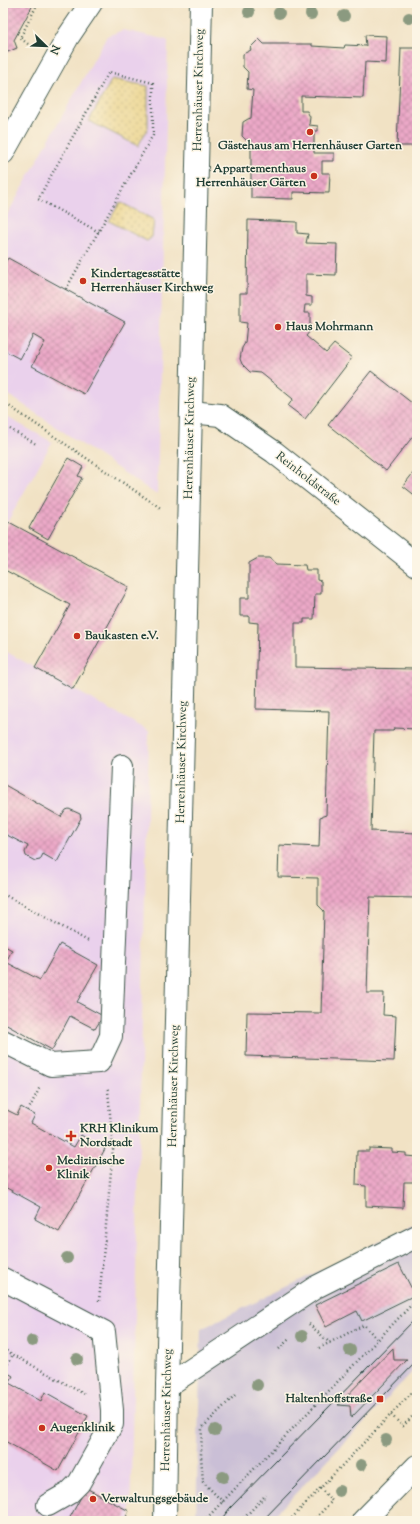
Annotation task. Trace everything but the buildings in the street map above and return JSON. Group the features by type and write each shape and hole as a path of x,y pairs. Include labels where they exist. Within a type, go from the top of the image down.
{"street":[{"path":"3,153 68,37 91,3"},
{"name":"Herrenhäuser Kirchweg","path":"166,1521 167,1386 201,3"},
{"name":"Reinholdstraße","path":"191,412 220,415 274,452 417,565"},
{"path":"3,1041 51,1066 99,1062 111,1036 122,766"},
{"path":"167,1386 316,1287 417,1236"},
{"path":"3,1279 104,1332 112,1410 112,1424 79,1484 69,1493 48,1505"},
{"path":"364,1521 417,1466"}],"path":[{"path":"28,44 20,38 38,3"},
{"path":"43,3 49,6"},
{"path":"66,289 99,232 153,135 153,83 109,72 38,199 99,232"},
{"path":"3,402 188,526"},
{"path":"3,425 36,444"},
{"path":"3,894 115,956"},
{"path":"96,1328 113,1149 108,1090 103,1080 99,1062"},
{"path":"204,1521 417,1299"},
{"path":"307,1321 330,1343"},
{"path":"319,1348 364,1325 378,1340"},
{"path":"279,1349 290,1338"},
{"path":"3,1349 112,1410"},
{"path":"4,1371 13,1354"},
{"path":"289,1521 417,1387"},
{"path":"223,1502 203,1482 201,1456 202,1428 235,1395"},
{"path":"391,1415 403,1426 417,1412"},
{"path":"313,1521 332,1501 320,1488"},
{"path":"241,1521 266,1495"},
{"path":"412,1521 417,1516"}],"shaded area":[{"name":"Kindertagesstätte Herrenhäuser Kirchweg","path":"123,30 168,41 157,495 3,391 3,222 107,36"},
{"path":"3,415 52,442 3,530"},
{"name":"KRH Klinikum Nordstadt","path":"3,650 149,731 130,1521 3,1521"},
{"path":"417,1223 417,1367 269,1521 196,1521 201,1329"}],"sand":[{"path":"112,79 148,86 148,128 138,146 89,121"},
{"path":"120,202 154,220 152,237 147,241 109,221"}],"tram line":[{"path":"220,1521 230,1508 417,1317"},
{"path":"262,1521 417,1361"}],"place":[{"name":"Gästehaus am Herrenhäuser Garten","path":"310,132"},
{"name":"Appartementhaus Herrenhäuser Gärten","path":"314,176"},
{"name":"Kindertagesstätte Herrenhäuser Kirchweg","path":"83,281"},
{"name":"Haus Mohrmann","path":"278,327"},
{"name":"Baukasten e.V.","path":"77,636"},
{"name":"KRH Klinikum Nordstadt","path":"71,1136"},
{"name":"Medizinische Klinik","path":"49,1168"},
{"name":"Haltenhoffstraße","path":"380,1399"},
{"name":"Augenklinik","path":"42,1428"},
{"name":"Verwaltungsgebäude","path":"93,1499"}]}
